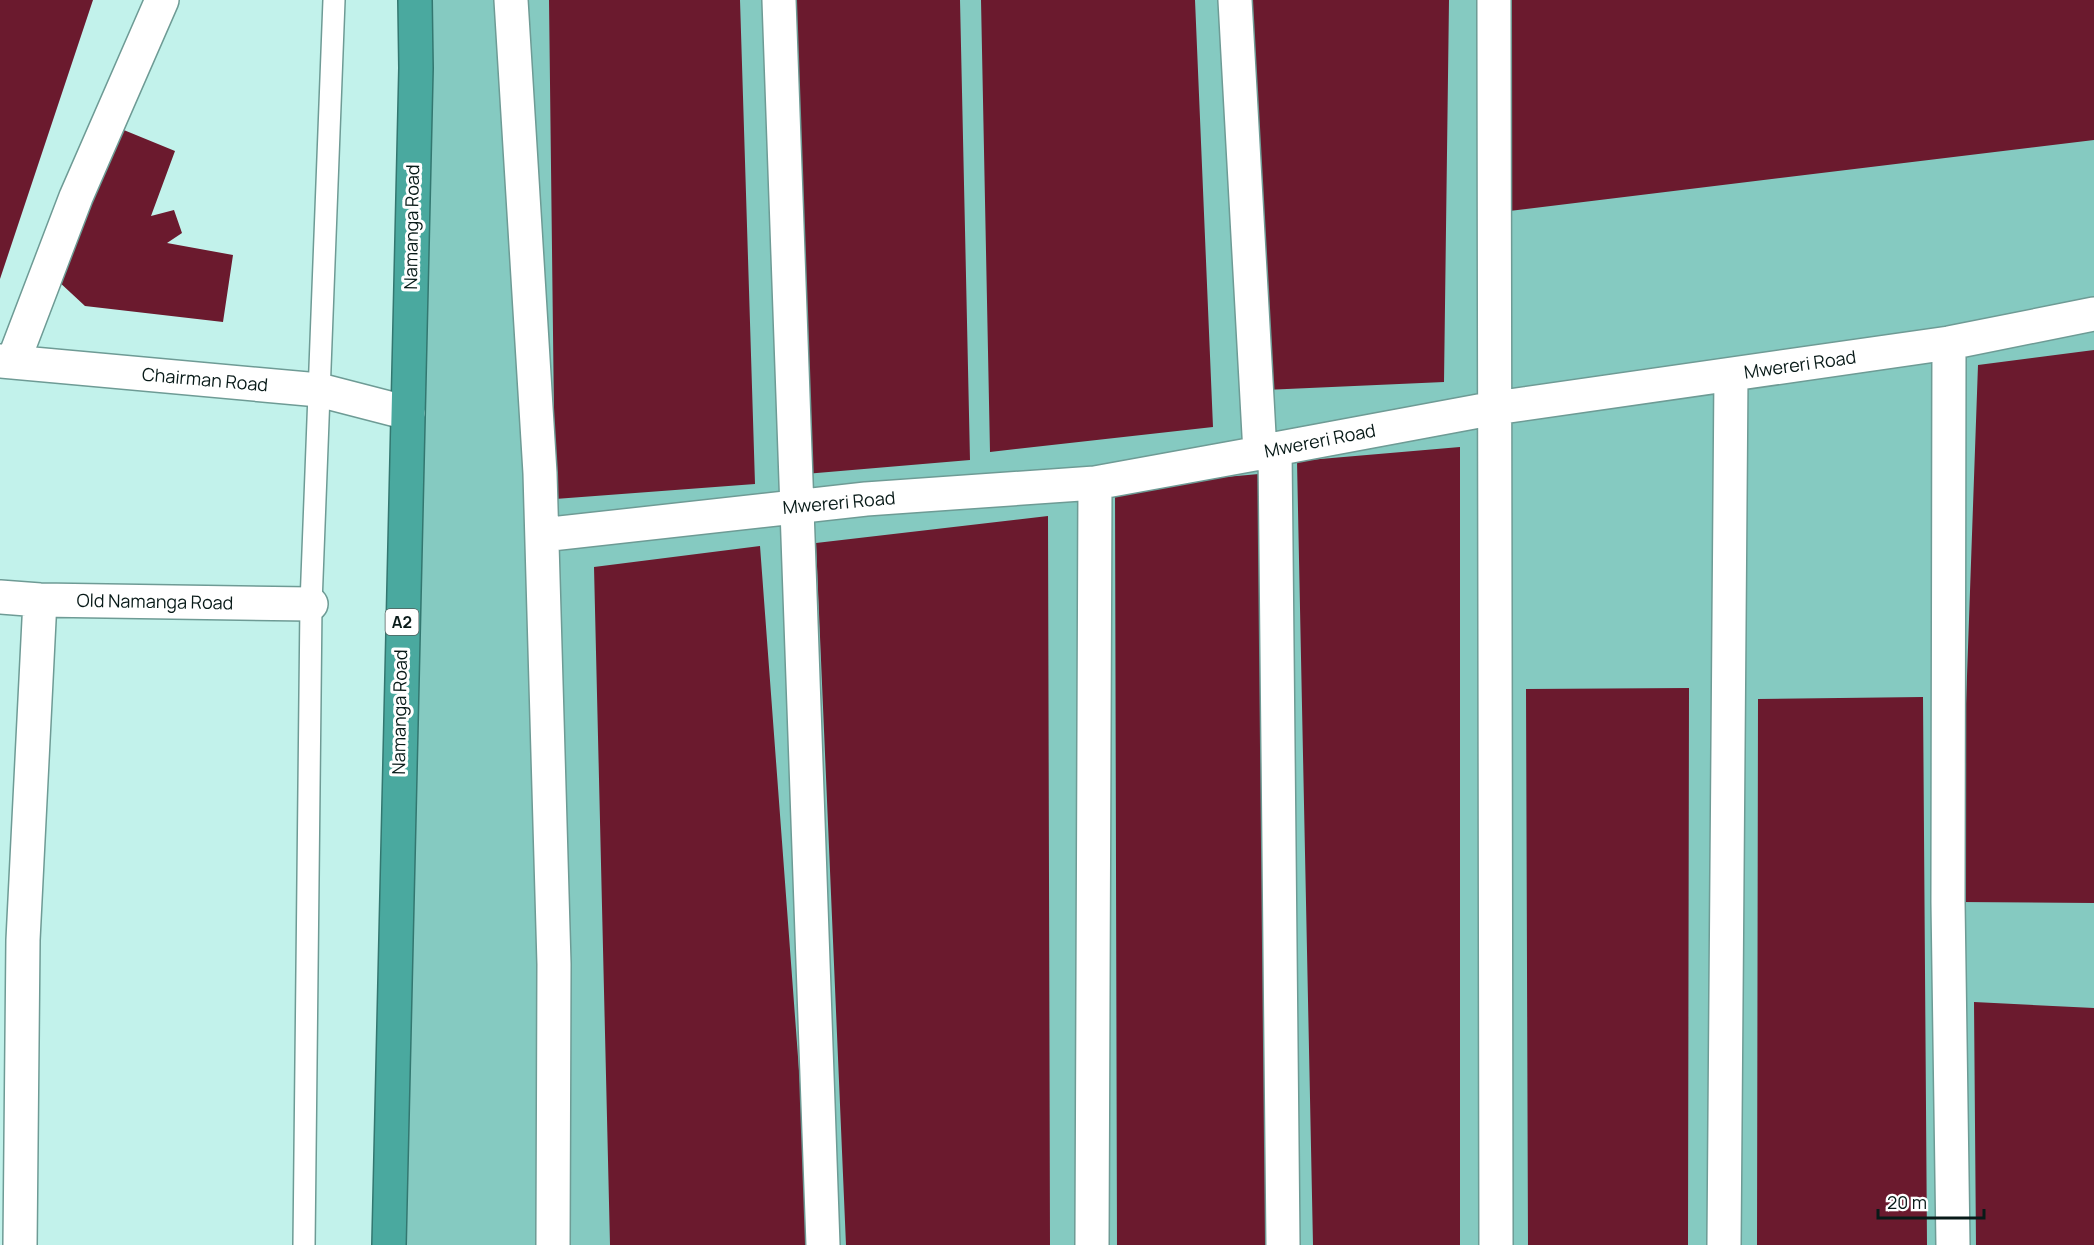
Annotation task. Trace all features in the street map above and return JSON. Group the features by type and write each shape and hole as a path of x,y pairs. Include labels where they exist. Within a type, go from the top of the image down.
{"highway":[{"name":"Namanga Road","path":"389,1245 416,68 415,0"}],"street":[{"path":"7,362 162,0"},
{"path":"511,0 540,473 554,964 554,1245"},
{"path":"779,0 823,1245"},
{"path":"1235,0 1268,451 1283,1245"},
{"path":"1494,0 1496,1245"},
{"name":"Mwereri Road","path":"542,535 797,506 1095,483 1495,408 1949,343 2094,314"},
{"path":"1949,343 1947,902 1953,1245"},
{"name":"Chairman Road","path":"7,362 319,390 408,413"},
{"path":"1724,1245 1731,375"},
{"path":"1092,1245 1095,483"},
{"name":"Old Namanga Road","path":"0,597 40,600 311,604"},
{"path":"20,1245 22,940 40,600"}],"lane":[{"path":"304,1245 311,604 334,0"}],"shaded area":[{"path":"415,0 2094,0 2094,1245 389,1245"}],"building":[{"path":"0,0 93,0 0,279"},
{"path":"549,0 740,0 755,484 555,499"},
{"path":"795,0 960,0 970,460 805,474"},
{"path":"981,0 1195,0 1213,427 990,452"},
{"path":"1243,0 1449,0 1444,382 1267,390"},
{"path":"1499,0 2094,0 2094,140 1501,212"},
{"path":"114,126 175,151 151,216 174,210 182,233 167,243 233,255 223,322 85,306 57,280"},
{"path":"2094,350 2094,903 1959,902 1978,365"},
{"path":"1460,447 1460,1245 1313,1245 1297,461"},
{"path":"1270,473 1276,1245 1117,1245 1115,487"},
{"path":"1048,516 1050,1245 846,1245 816,543"},
{"path":"760,546 812,1245 610,1245 594,567"},
{"path":"1689,688 1688,1245 1528,1245 1526,689"},
{"path":"1923,697 1927,1245 1757,1245 1758,699"},
{"path":"1974,1002 2094,1008 2094,1245 1976,1245"}]}
